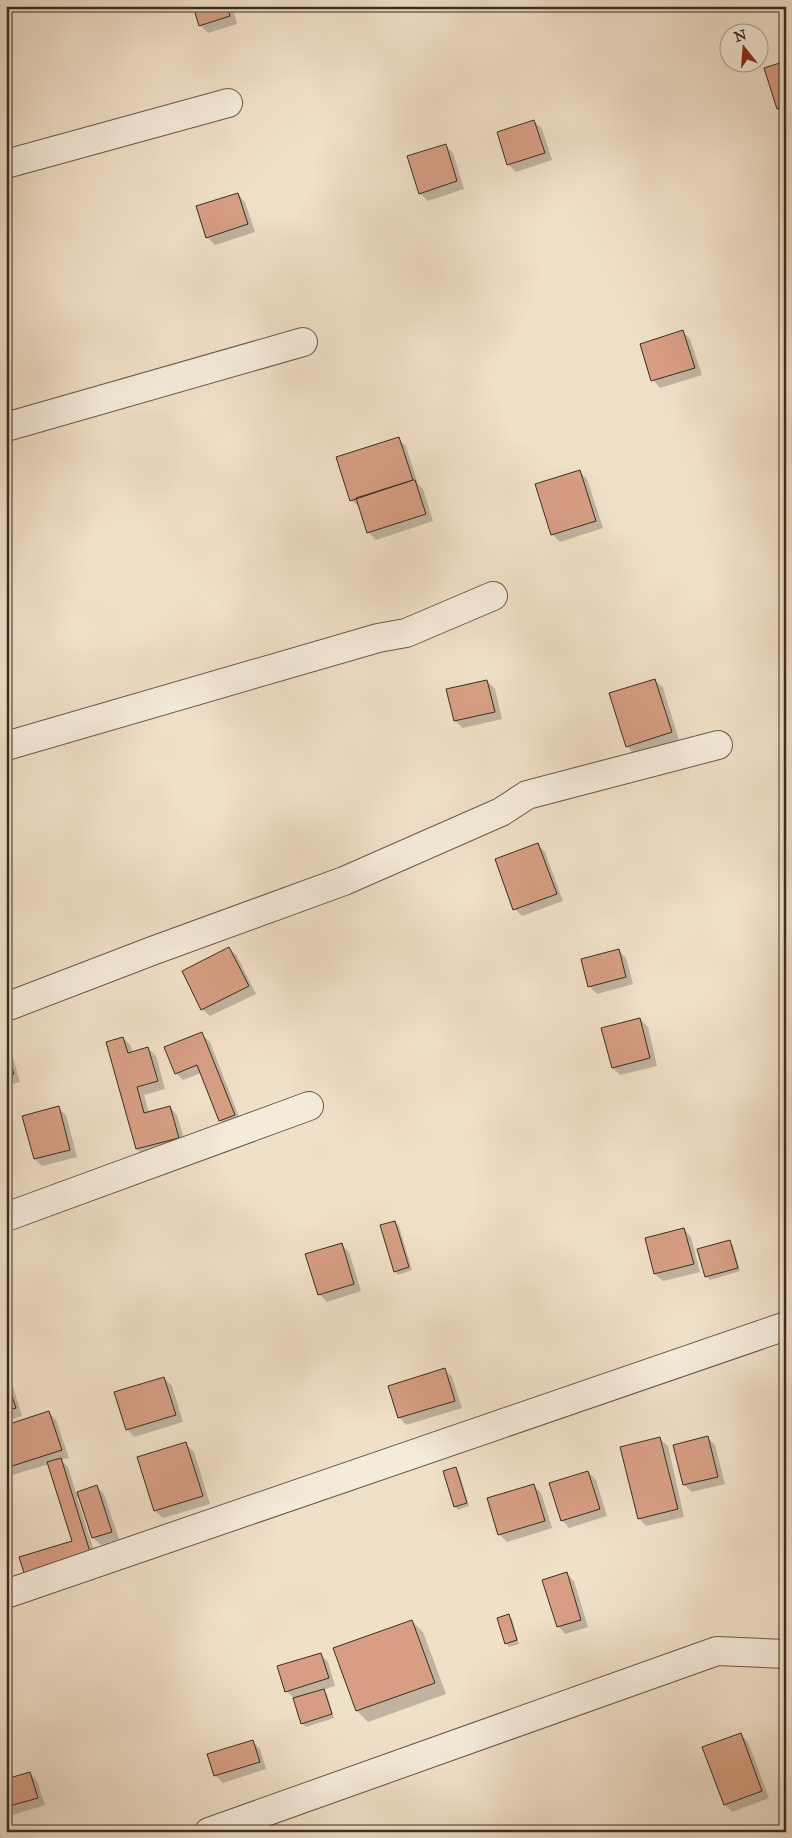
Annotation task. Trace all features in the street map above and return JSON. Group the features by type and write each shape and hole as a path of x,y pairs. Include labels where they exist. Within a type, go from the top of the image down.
{"street":[{"path":"6,164 228,103"},
{"path":"6,427 303,342"},
{"path":"6,746 378,638 406,633 492,596"},
{"path":"6,1007 344,881 501,812 527,796 718,745"},
{"path":"6,1217 309,1106"},
{"path":"6,1594 786,1326"},
{"path":"209,1832 717,1651 786,1654"}],"building":[{"path":"193,6 227,6 230,16 199,26"},
{"path":"786,61 786,107 777,109 765,72 770,72 770,66"},
{"path":"534,120 545,153 507,165 497,132"},
{"path":"446,144 457,181 419,194 407,156"},
{"path":"238,193 248,224 206,238 196,206"},
{"path":"683,330 695,368 651,381 640,344"},
{"path":"399,437 413,480 350,501 336,457"},
{"path":"580,470 596,521 551,535 535,484"},
{"path":"415,480 426,514 367,533 356,498"},
{"path":"655,679 672,732 626,747 609,693"},
{"path":"487,680 495,712 454,721 446,689"},
{"path":"538,843 557,894 513,910 495,859"},
{"path":"229,947 249,986 201,1010 182,971"},
{"path":"619,949 626,977 588,987 581,959"},
{"path":"640,1018 650,1058 612,1068 601,1028"},
{"path":"202,1032 235,1115 219,1121 197,1065 175,1074 164,1047"},
{"path":"123,1037 128,1053 148,1047 158,1081 137,1087 144,1113 170,1106 179,1138 136,1149 106,1042"},
{"path":"6,1049 14,1074 6,1076"},
{"path":"59,1106 70,1150 34,1159 22,1116"},
{"path":"395,1221 409,1267 394,1272 380,1225"},
{"path":"684,1228 694,1264 654,1274 645,1238"},
{"path":"730,1240 738,1268 705,1277 697,1249"},
{"path":"342,1243 354,1284 318,1295 305,1254"},
{"path":"445,1368 455,1401 398,1418 388,1386"},
{"path":"164,1377 176,1415 126,1430 114,1392"},
{"path":"6,1378 16,1408 6,1411"},
{"path":"49,1411 62,1450 6,1468 6,1425"},
{"path":"708,1436 718,1477 683,1485 673,1445"},
{"path":"660,1437 678,1509 638,1519 620,1447"},
{"path":"186,1442 203,1496 154,1511 137,1457"},
{"path":"61,1458 90,1552 24,1573 19,1557 72,1541 47,1462"},
{"path":"456,1467 467,1503 454,1507 443,1471"},
{"path":"588,1471 600,1509 561,1521 549,1483"},
{"path":"534,1484 545,1521 498,1535 487,1498"},
{"path":"97,1485 112,1532 92,1538 77,1492"},
{"path":"567,1572 581,1620 557,1627 542,1580"},
{"path":"509,1614 517,1640 505,1644 497,1618"},
{"path":"412,1620 435,1683 356,1711 333,1648"},
{"path":"321,1653 329,1678 285,1692 277,1666"},
{"path":"324,1689 332,1714 301,1724 293,1698"},
{"path":"741,1733 762,1791 724,1805 702,1747"},
{"path":"253,1740 260,1762 214,1776 207,1754"},
{"path":"30,1772 38,1798 6,1807 6,1779"}]}
